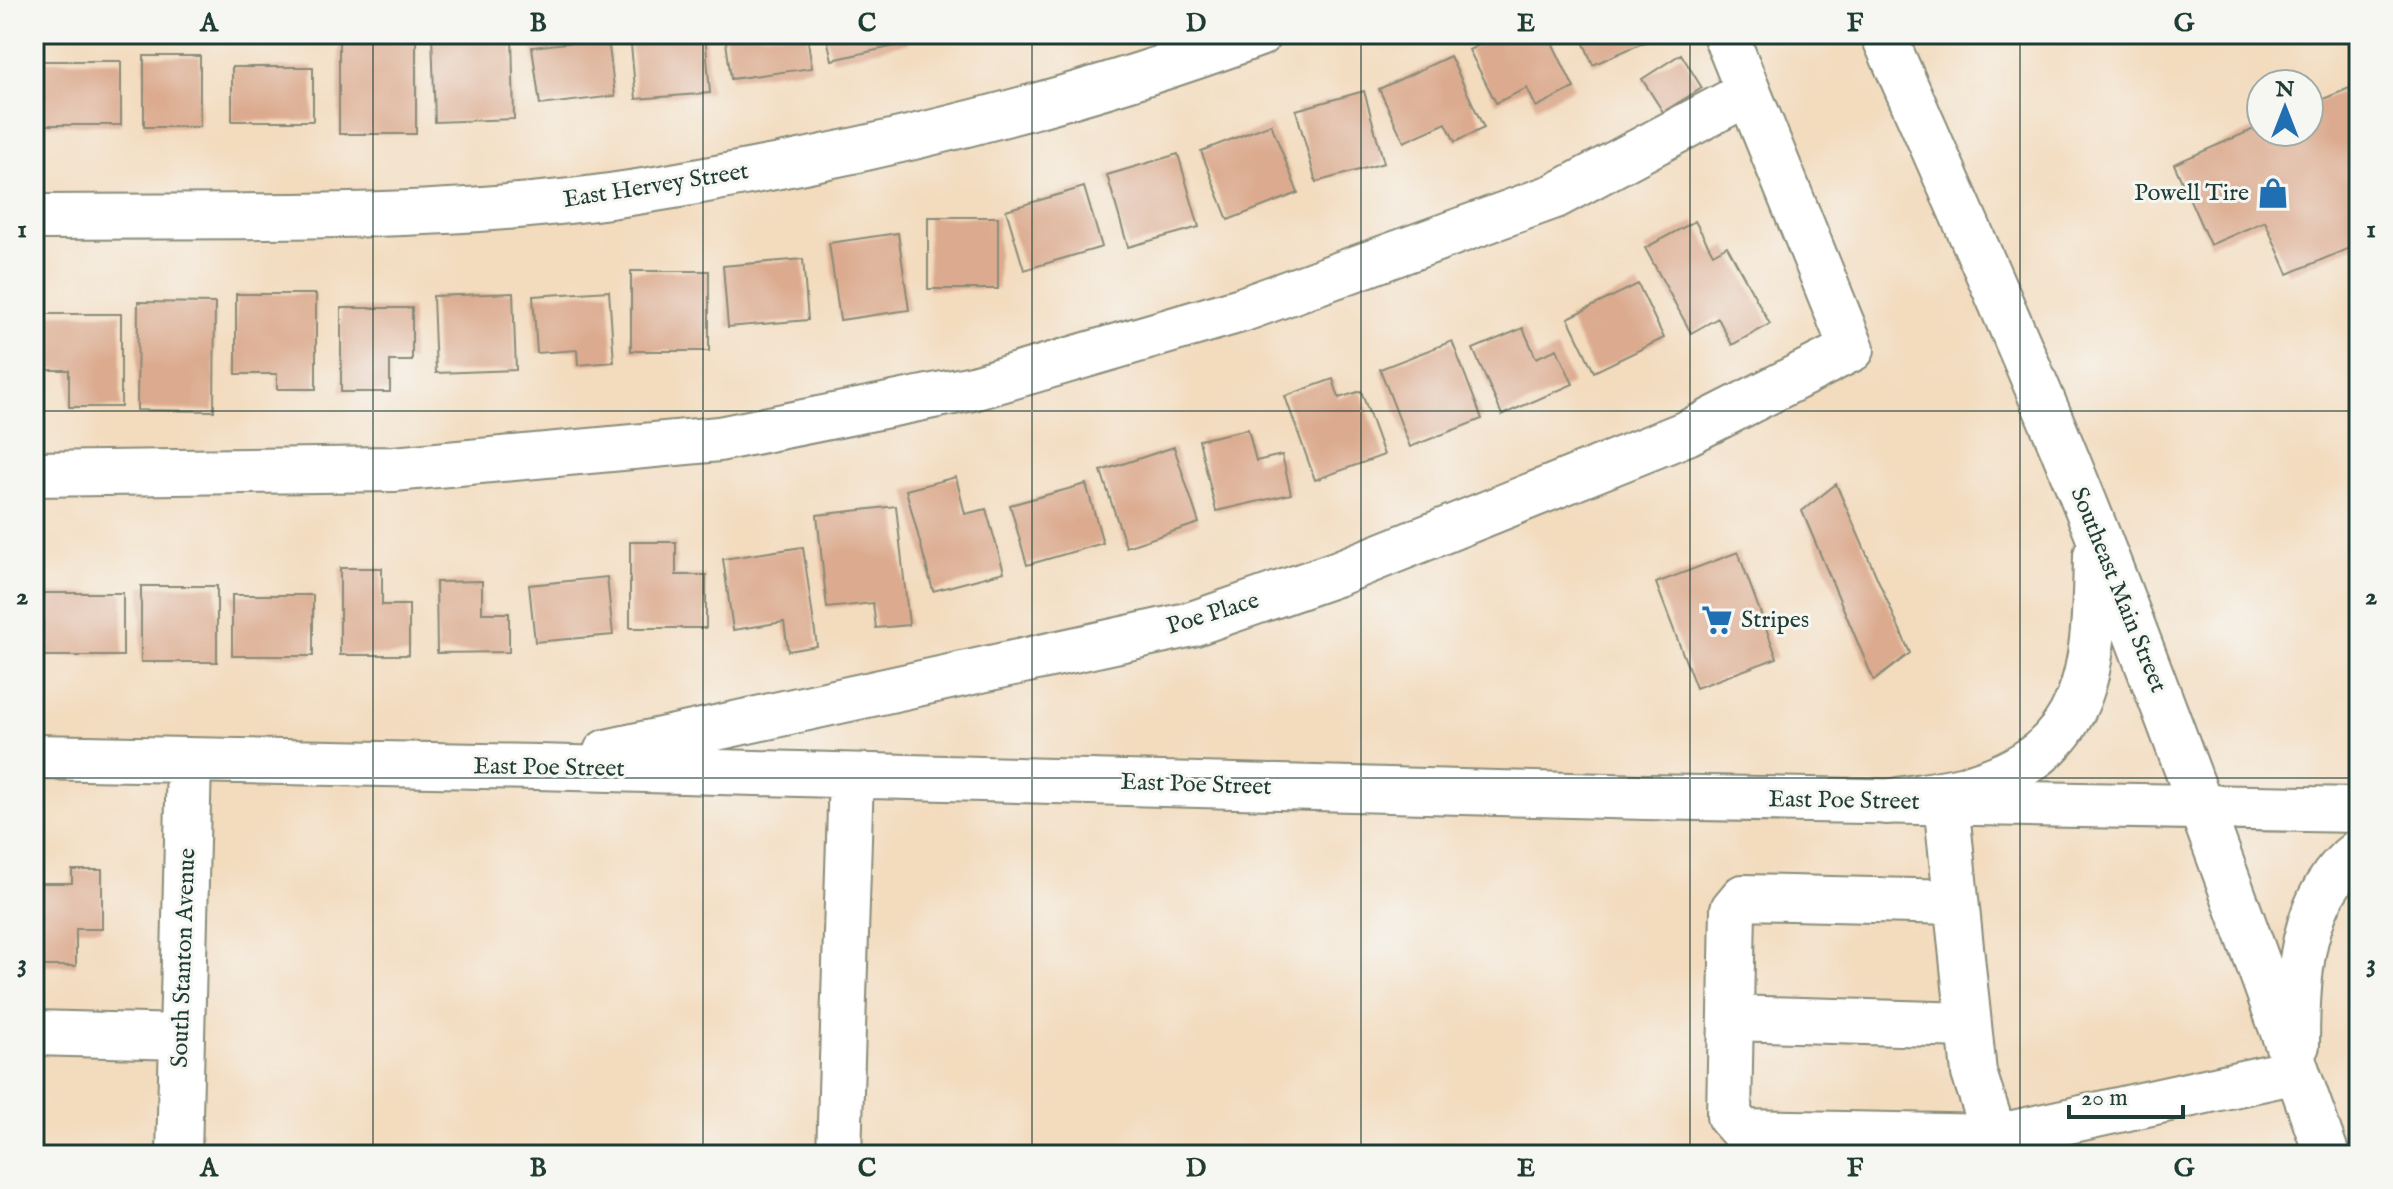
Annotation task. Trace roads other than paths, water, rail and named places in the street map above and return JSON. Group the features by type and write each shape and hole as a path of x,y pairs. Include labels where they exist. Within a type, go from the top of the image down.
{"street":[{"name":"East Hervey Street","path":"34,217 394,213 560,202 637,191 714,179 882,145 1045,103 1206,54 1259,34"},
{"path":"34,474 394,469 719,439 973,388 1241,310 1555,196 1748,93 1725,34"},
{"name":"Southeast Main Street","path":"1883,34 2008,319 2096,533 2203,807 2327,1155"},
{"name":"Poe Place","path":"537,767 1192,624 1336,574 1687,433 1852,349 1748,93"},
{"path":"1887,802 1966,788 1999,776 2048,746 2067,723 2088,675 2095,635 2096,533"},
{"name":"East Poe Street","path":"34,757 1887,802 2359,810"},
{"name":"South Stanton Avenue","path":"179,1155 189,762"},
{"path":"839,1155 851,776"},
{"path":"1946,802 1974,1073 1995,1146"},
{"path":"1956,902 1743,897 1733,909 1729,1116 1743,1132 1995,1146 2297,1071 2298,987 2313,916 2327,886 2359,851"},
{"path":"1731,1018 1969,1025"},
{"path":"34,1033 182,1037"}],"place":[{"name":"Powell Tire","path":"2273,193"},
{"name":"Stripes","path":"1717,620"}]}
